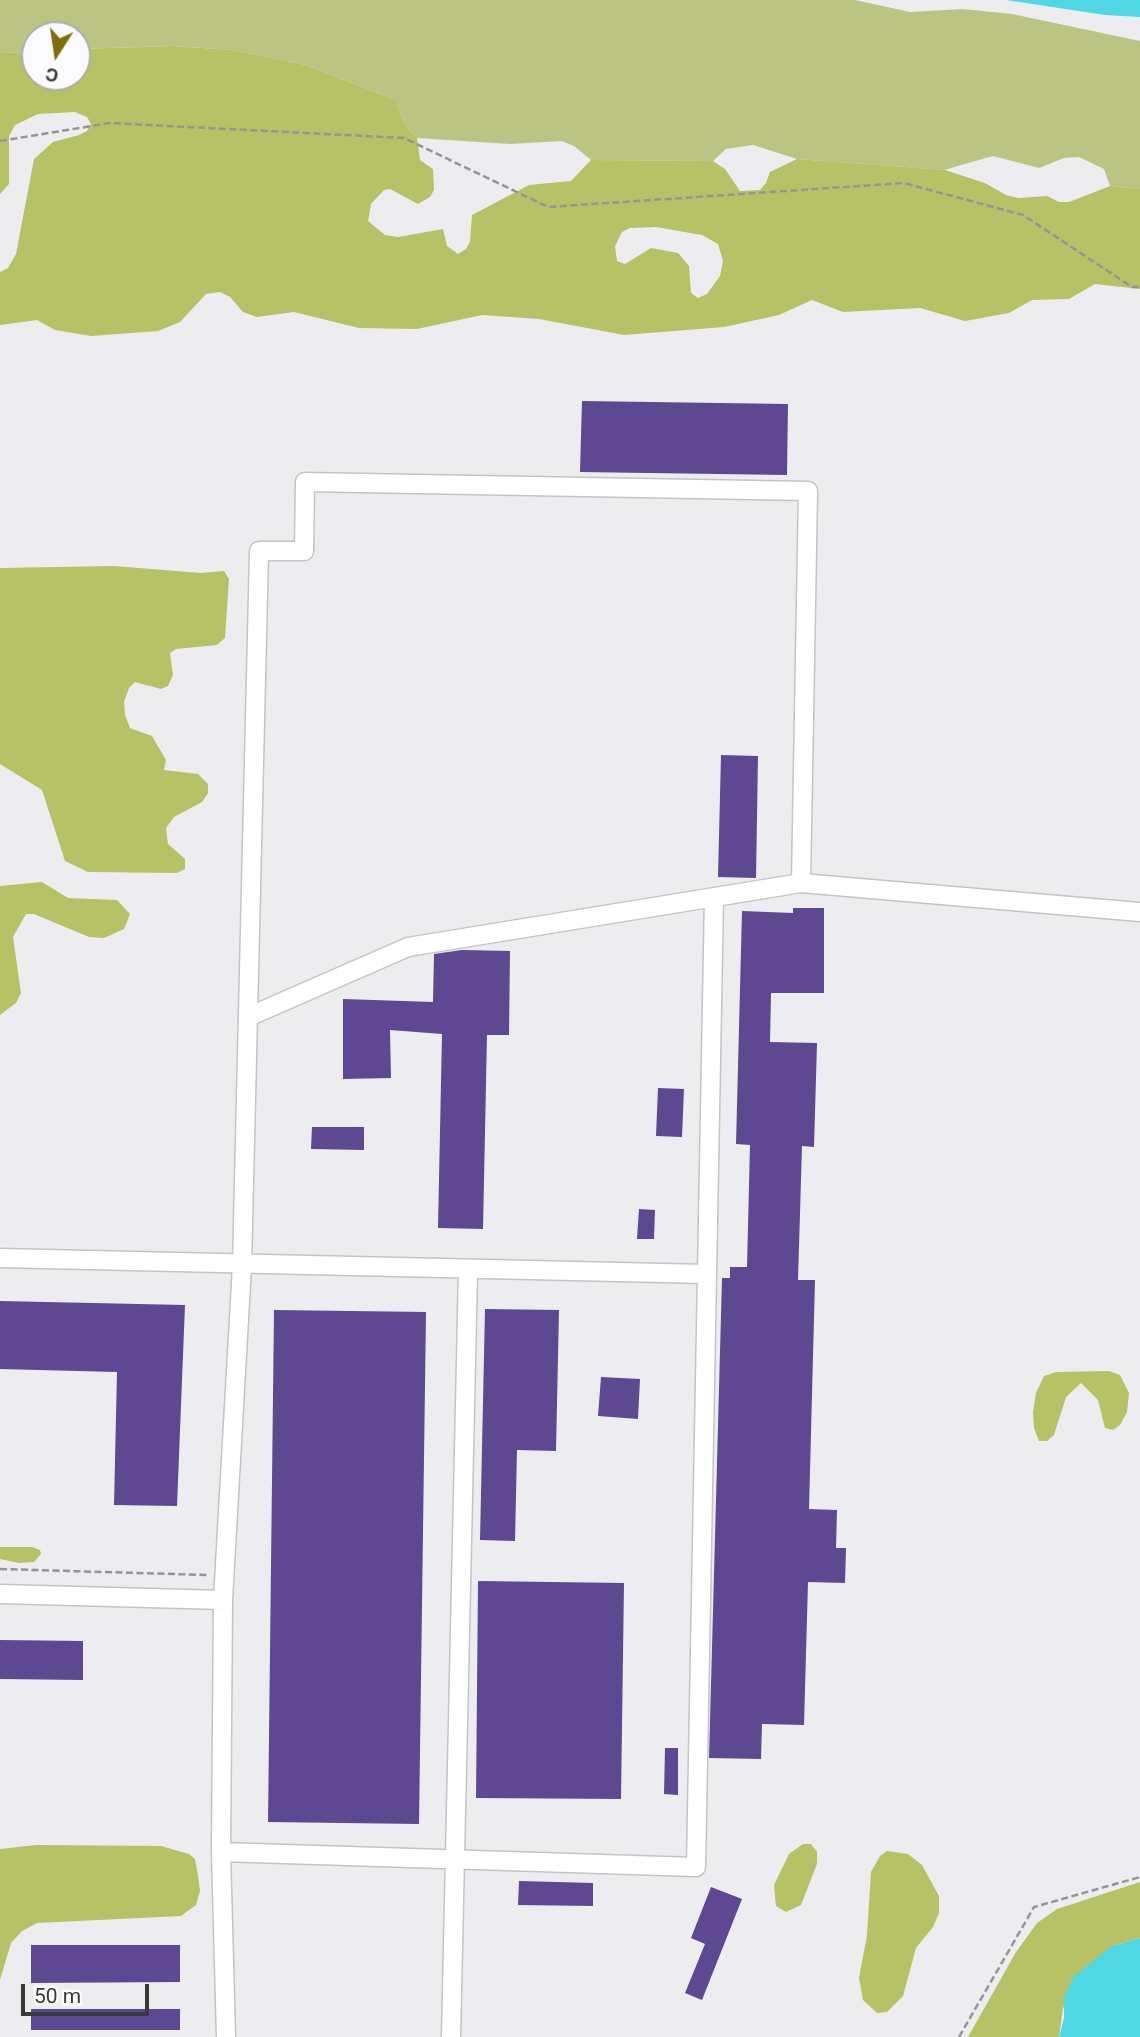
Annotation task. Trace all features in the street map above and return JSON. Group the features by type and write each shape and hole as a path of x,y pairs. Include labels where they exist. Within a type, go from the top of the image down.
{"lane":[{"path":"226,2037 221,1852 223,1600 242,1266 259,551 304,551 305,482 808,491 801,883"},
{"path":"248,1017 408,947 801,883 1140,912"},
{"path":"221,1852 696,1867 714,897"},
{"path":"0,1258 242,1266 707,1274"},
{"path":"451,2037 468,1270"},
{"path":"0,1594 223,1600"}],"path":[{"path":"0,141 110,123 404,138 548,207 904,183 1023,215 1132,287 1140,287"},
{"path":"0,1569 225,1576"},
{"path":"959,2037 1034,1907 1140,1877"}],"green space":[{"path":"0,0 855,0 910,12 963,9 1012,14 1140,41 1140,189 1110,186 1104,169 1079,157 1064,158 1039,168 993,156 944,170 797,159 753,145 726,149 713,161 591,160 574,146 562,141 510,144 417,138 404,123 396,100 306,65 233,50 172,46 91,49 91,21 21,21 21,52 0,53"},
{"path":"172,46 233,50 306,65 396,100 404,123 417,138 420,160 433,169 434,190 430,197 418,204 390,189 384,190 371,204 368,221 385,235 398,237 443,229 447,246 458,254 466,249 470,242 472,215 529,185 571,181 591,160 713,161 725,169 740,191 760,190 770,172 797,159 945,170 985,183 1006,195 1018,198 1047,196 1059,202 1069,202 1110,186 1140,189 1140,289 1095,284 1069,299 1032,300 1009,313 965,321 920,308 843,312 812,300 779,315 724,327 624,335 539,319 482,315 417,329 359,328 294,312 257,317 243,312 230,297 220,292 206,294 180,322 158,331 91,336 55,330 37,320 0,325 0,272 8,268 16,254 34,159 53,142 79,135 87,131 91,124 87,117 75,112 38,114 15,125 9,136 9,184 0,194 0,53 21,52 21,91 91,91 91,49","holes":["656,227 702,235 718,244 723,261 720,276 707,294 698,298 691,293 689,266 678,253 651,248 625,264 617,261 615,246 622,232 630,228"]},
{"path":"114,566 201,573 224,571 229,579 225,638 217,645 176,649 170,653 173,675 168,686 161,689 135,682 129,688 124,702 130,728 152,736 166,760 164,770 198,774 208,784 208,793 202,802 174,817 166,828 168,844 185,859 185,869 177,873 88,872 65,861 42,790 0,764 0,568"},
{"path":"42,882 68,898 117,900 130,914 124,929 104,938 89,937 34,914 26,914 13,937 21,993 16,1003 0,1015 0,886"},
{"path":"1109,1371 1120,1375 1129,1393 1127,1412 1120,1425 1113,1430 1105,1428 1098,1400 1081,1383 1066,1397 1054,1435 1047,1441 1039,1441 1034,1428 1033,1412 1036,1393 1044,1376 1056,1372"},
{"path":"0,1547 32,1547 40,1550 41,1554 34,1562 19,1563 0,1559"},
{"path":"803,1844 811,1844 817,1852 817,1864 801,1905 786,1912 776,1906 774,1885 789,1854"},
{"path":"36,1845 161,1846 189,1854 195,1859 198,1875 200,1891 196,1905 181,1916 37,1923 22,1931 11,1943 0,1980 0,1849"},
{"path":"887,1851 908,1854 922,1865 939,1896 939,1913 933,1927 916,1948 903,1996 887,2012 877,2013 863,2000 859,1978 867,1935 871,1872 880,1856"},
{"path":"1140,1882 1140,1938 1112,1946 1063,2008 1059,2037 968,2037 1016,1952 1037,1923 1057,1909"}],"water":[{"path":"1006,0 1140,0 1140,17 1105,15"},
{"path":"1140,1938 1140,2037 1059,2037 1064,2018 1064,1998 1074,1976 1112,1946"}],"building":[{"path":"582,401 788,404 787,475 580,472"},
{"path":"721,755 758,756 756,878 718,877"},
{"path":"793,908 824,908 824,993 771,993 770,1042 817,1043 814,1147 802,1146 798,1280 815,1280 809,1509 837,1510 836,1548 846,1548 845,1583 808,1582 804,1725 762,1724 761,1759 709,1758 722,1278 730,1278 730,1267 747,1267 750,1145 736,1144 742,911 793,913"},
{"path":"462,950 510,951 509,1035 487,1035 483,1229 438,1228 442,1034 390,1030 391,1078 343,1079 343,999 433,1002 434,954"},
{"path":"658,1088 684,1089 682,1137 656,1136"},
{"path":"312,1127 364,1127 364,1150 311,1149"},
{"path":"639,1209 655,1210 654,1239 637,1239"},
{"path":"0,1301 185,1305 177,1506 114,1505 117,1372 0,1369"},
{"path":"485,1309 559,1310 556,1451 517,1450 515,1541 480,1540"},
{"path":"274,1310 426,1312 419,1824 268,1822"},
{"path":"601,1377 640,1379 638,1419 598,1416"},
{"path":"478,1581 624,1583 621,1799 476,1798"},
{"path":"0,1640 83,1641 83,1680 0,1679"},
{"path":"665,1748 678,1748 678,1795 664,1794"},
{"path":"519,1881 593,1883 593,1906 518,1905"},
{"path":"711,1887 742,1899 702,2000 685,1993 705,1944 691,1938"},
{"path":"31,1945 180,1945 180,1982 31,1983"},
{"path":"31,2009 180,2009 180,2030 31,2030"}]}
